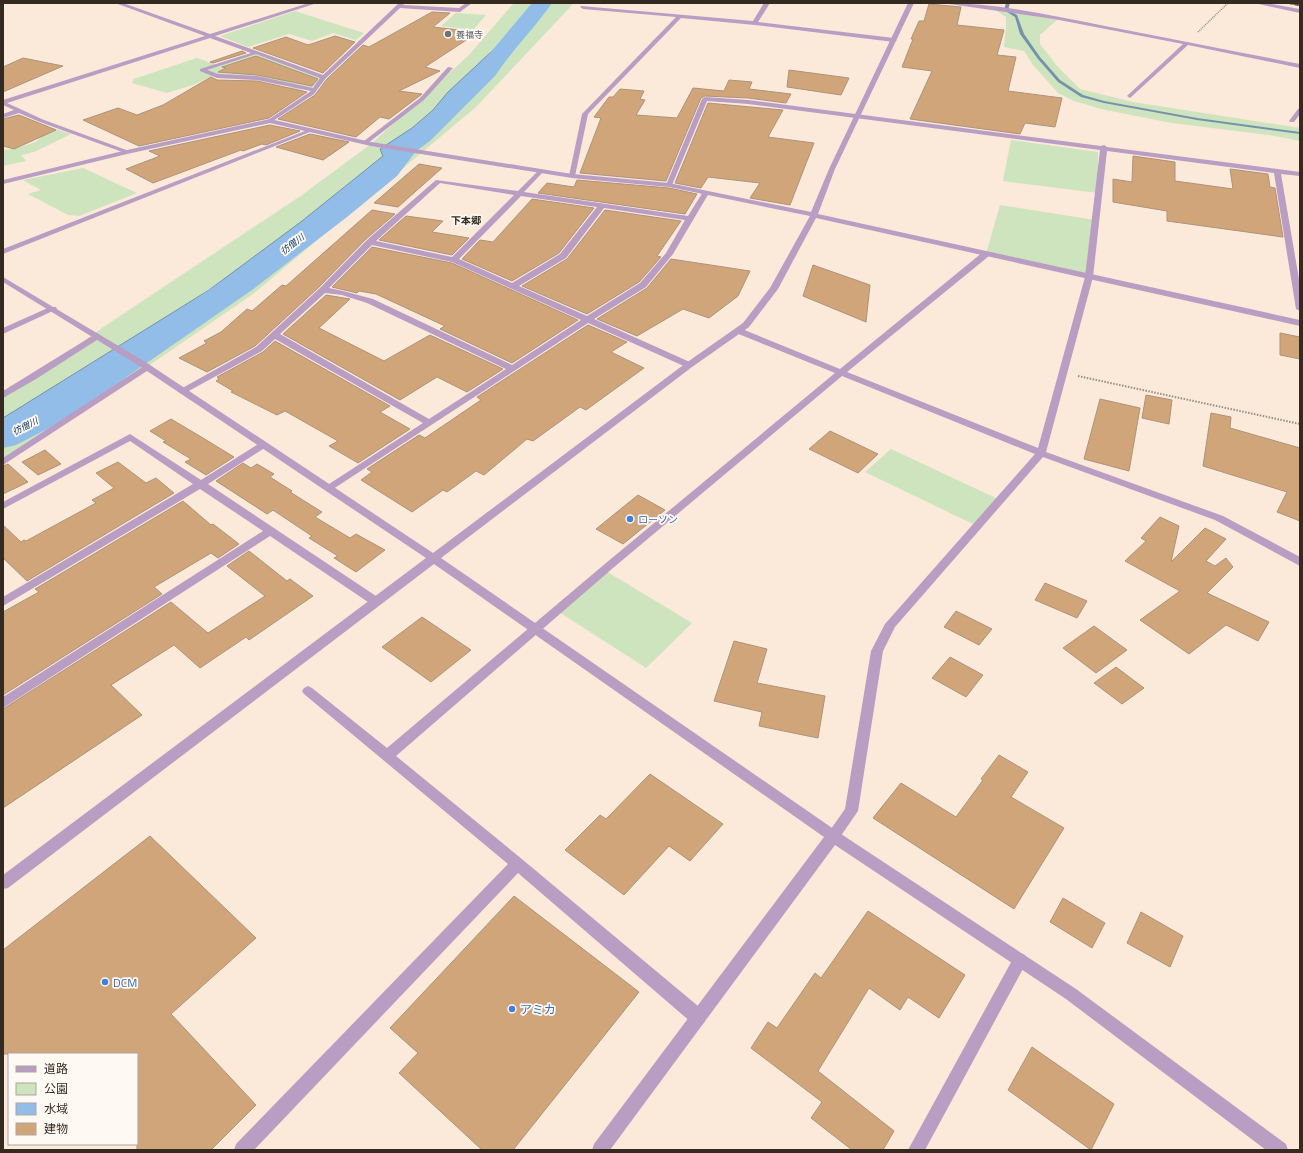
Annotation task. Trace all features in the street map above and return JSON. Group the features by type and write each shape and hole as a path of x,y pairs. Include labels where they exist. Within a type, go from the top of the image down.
{"street":[{"path":"118,3 324,77"},
{"path":"3,103 314,3"},
{"path":"3,182 127,152 270,121 312,93 324,77 401,5 460,10 469,3"},
{"path":"618,10 626,3"},
{"path":"755,23 767,3"},
{"path":"3,883 688,365 746,325 774,289 814,215 832,169 911,3"},
{"path":"945,3 1009,10 1054,17 1300,66"},
{"path":"1257,3 1300,11"},
{"path":"583,7 755,23 894,40"},
{"path":"572,176 585,114 680,16"},
{"path":"1130,96 1186,44"},
{"path":"255,53 202,70 217,76 257,78 315,90"},
{"path":"369,143 422,99 450,68"},
{"path":"669,185 705,99 748,102 1104,147 1300,174"},
{"path":"3,103 127,152"},
{"path":"3,116 18,110"},
{"path":"1292,122 1300,110"},
{"path":"270,121 369,143 541,172 669,185 814,215 1300,323"},
{"path":"3,252 312,130"},
{"path":"600,1150 851,811 877,651 890,624 1041,453 1089,277 1104,147"},
{"path":"1277,171 1300,310"},
{"path":"454,260 541,172"},
{"path":"182,391 259,349 323,290 370,242 438,181 690,219"},
{"path":"330,488 512,368 643,285 669,254 705,193"},
{"path":"513,286 563,256 602,206"},
{"path":"370,242 454,260 688,365"},
{"path":"387,756 534,628 840,372 986,254"},
{"path":"3,279 145,366 433,558 833,836 1071,994 1280,1150"},
{"path":"323,290 343,293 370,301 512,368"},
{"path":"3,331 53,309"},
{"path":"739,331 1041,453 1219,518 1300,562"},
{"path":"275,335 429,423"},
{"path":"3,395 98,336"},
{"path":"3,462 145,366"},
{"path":"3,506 130,437 375,601"},
{"path":"3,602 263,446"},
{"path":"3,703 270,531"},
{"path":"308,691 518,864 698,1017"},
{"path":"242,1150 518,864"},
{"path":"916,1150 1020,960"}],"path":[{"path":"1186,44 1228,3"},
{"path":"1062,373 1300,424"}],"green space":[{"path":"514,3 574,3 476,107 253,294 141,371 3,462 3,394 33,377 105,326 302,195 371,144 468,56"},
{"path":"992,8 1059,18 1040,35 1040,44 1057,66 1080,89 1133,102 1300,128 1300,141 1275,136 1172,123 1101,109 1074,101 1058,93 1033,65 1024,51 1004,47 1006,17"},
{"path":"295,11 364,33 356,40 333,33 312,41 289,34 248,47 220,36"},
{"path":"456,13 486,15 473,30 441,26"},
{"path":"255,53 324,77 311,89 296,87 306,92 280,91 293,86 254,78 214,75 193,85 167,93 132,83 134,79 197,58 217,65"},
{"path":"41,124 71,134 34,152 21,155 26,161 3,166 3,150 14,149 36,142 46,132"},
{"path":"1011,140 1098,152 1098,193 1003,181"},
{"path":"83,168 137,193 79,216 68,215 28,194 41,190 23,180"},
{"path":"1000,205 1095,220 1089,277 986,254"},
{"path":"891,449 1000,500 977,526 865,472"},
{"path":"604,570 692,623 646,668 556,610"}],"water":[{"path":"535,3 547,3 525,31 498,57 484,75 405,149 392,166 327,219 208,306 110,373 3,436 3,418 209,290 302,221 383,156 380,149 412,128 433,110 448,92 505,39"}],"building":[{"path":"929,4 961,7 957,25 1004,30 997,55 1016,57 1008,91 1062,98 1055,127 1025,123 1020,134 910,119 932,71 902,67 913,39 911,39 919,21 924,21"},
{"path":"432,12 450,13 433,27 460,30 456,33 474,35 425,67 440,71 399,91 422,94 389,119 380,117 356,137 278,119 315,95 327,79 363,45 369,47"},
{"path":"335,36 355,42 323,73 253,48 286,37 308,45"},
{"path":"242,51 246,53 213,63 210,62"},
{"path":"256,56 318,79 312,86 257,75 218,72 226,68 222,67"},
{"path":"23,58 63,66 3,92 3,67"},
{"path":"789,70 849,78 841,95 787,87"},
{"path":"211,77 217,80 257,81 307,92 269,118 139,146 83,120 118,108 137,115 163,105"},
{"path":"729,80 752,82 749,89 791,94 786,103 748,98 705,96 701,98 666,181 580,173 601,118 594,117 609,97 613,97 620,89 644,91 640,99 645,100 636,115 677,118 693,88 724,91"},
{"path":"708,103 783,110 768,137 814,143 790,205 750,198 760,183 708,177 701,188 675,183"},
{"path":"19,115 56,130 14,149 3,146 3,119"},
{"path":"270,125 300,131 266,145 262,144 243,151 241,150 153,183 126,169 160,156 149,151"},
{"path":"310,134 349,142 323,160 276,147"},
{"path":"1133,156 1175,162 1175,181 1233,189 1230,169 1268,174 1270,187 1275,188 1283,237 1167,221 1167,211 1113,202 1113,179 1132,182"},
{"path":"419,164 442,168 398,207 374,203"},
{"path":"577,180 669,188 697,194 685,214 538,193 547,183 574,187"},
{"path":"532,199 594,208 559,253 512,281 462,259 480,240 493,242"},
{"path":"372,210 395,214 366,239 319,287 255,346 207,372 179,358 207,343 204,341 221,332 247,309 252,311 282,285 286,286"},
{"path":"605,210 681,221 657,256 661,257 639,282 587,314 522,286 567,259"},
{"path":"406,216 443,221 432,232 469,238 452,255 379,240"},
{"path":"372,247 452,263 578,320 512,363 440,329 445,326 376,294 359,291 357,293 332,287"},
{"path":"671,259 750,271 738,296 709,318 683,309 637,336 597,319 647,288"},
{"path":"813,265 870,285 866,322 803,296"},
{"path":"326,295 350,299 319,328 384,361 430,335 503,369 467,392 437,377 400,400 283,334"},
{"path":"588,325 627,342 611,352 644,368 586,410 580,407 533,441 527,439 484,475 476,471 447,492 443,490 412,512 361,480 372,472 367,469 419,435 425,438 481,400 477,397"},
{"path":"1280,333 1300,337 1300,359 1280,355"},
{"path":"275,341 390,406 380,412 410,429 358,463 329,446 338,441 285,411 277,415 231,392 233,391 216,381 219,379 217,377 263,352"},
{"path":"1146,395 1172,400 1169,424 1142,418"},
{"path":"1100,399 1140,408 1129,471 1084,459"},
{"path":"1211,413 1231,417 1230,428 1300,448 1300,521 1277,512 1287,492 1203,466"},
{"path":"171,419 234,457 206,475 185,462 191,459 163,442 166,441 150,431"},
{"path":"830,431 878,454 858,473 809,449"},
{"path":"45,450 61,464 38,475 22,462"},
{"path":"118,462 146,483 156,478 174,493 27,581 3,558 3,525 21,542 24,540 26,541 96,503 92,500 114,488 96,473"},
{"path":"243,463 251,468 257,464 274,474 270,477 292,491 290,492 322,512 315,517 350,538 356,534 385,550 356,572 334,558 338,556 309,538 312,536 273,510 267,514 216,481"},
{"path":"8,464 28,482 3,494 3,466"},
{"path":"638,495 665,510 623,544 596,529"},
{"path":"183,501 211,525 213,524 239,544 218,558 211,553 154,587 162,594 3,695 3,612 39,592 35,589"},
{"path":"1160,517 1179,526 1171,562 1205,528 1226,539 1206,561 1215,566 1226,558 1233,567 1207,593 1269,622 1258,641 1226,625 1189,654 1140,620 1180,591 1125,561 1146,541 1141,538"},
{"path":"249,551 287,581 290,579 313,596 249,640 246,637 200,668 174,645 111,685 142,715 3,808 3,709 171,602 208,633 265,596 227,566"},
{"path":"1045,583 1087,601 1077,618 1035,600"},
{"path":"956,611 992,629 979,645 944,627"},
{"path":"422,617 471,650 431,682 382,647"},
{"path":"1094,626 1127,650 1096,673 1063,648"},
{"path":"734,641 767,649 757,683 825,696 818,738 759,726 762,712 714,701"},
{"path":"950,657 983,675 966,697 932,678"},
{"path":"1116,667 1144,688 1122,704 1094,683"},
{"path":"999,755 1028,772 1011,797 1064,828 1014,909 873,818 901,783 956,817"},
{"path":"650,774 723,824 690,861 669,846 624,895 565,850 600,815 606,819"},
{"name":"DCM","path":"150,836 256,938 171,1014 256,1105 211,1150 137,1150 138,1053 3,1054 3,950"},
{"path":"514,896 639,992 513,1150 482,1150 399,1073 418,1053 390,1028"},
{"path":"1063,898 1105,923 1092,948 1050,922"},
{"path":"868,911 965,975 939,1018 908,997 900,1010 869,988 818,1071 894,1131 883,1150 852,1150 811,1118 822,1102 751,1048 768,1022 777,1028 815,973 821,978"},
{"path":"1141,912 1183,936 1170,967 1127,943"},
{"path":"1032,1047 1114,1104 1091,1150 1008,1090"}],"waterway":[{"name":"彷僧川","path":"3,437 50,413 241,283 337,211 388,170 407,146 421,136 487,71 493,62 526,25 542,3"},
{"path":"1008,3 1006,10 1016,16 1022,34 1039,58 1059,81 1082,96 1104,102 1197,119 1300,133"}],"railway":[{"path":"1290,3 1300,5"}],"place":[{"name":"養福寺","path":"448,34"},
{"name":"ローソン","path":"630,519"},
{"name":"DCM","path":"105,982"},
{"name":"アミカ","path":"512,1009"}],"district":[{"name":"下本郷","path":"466,220"}]}
